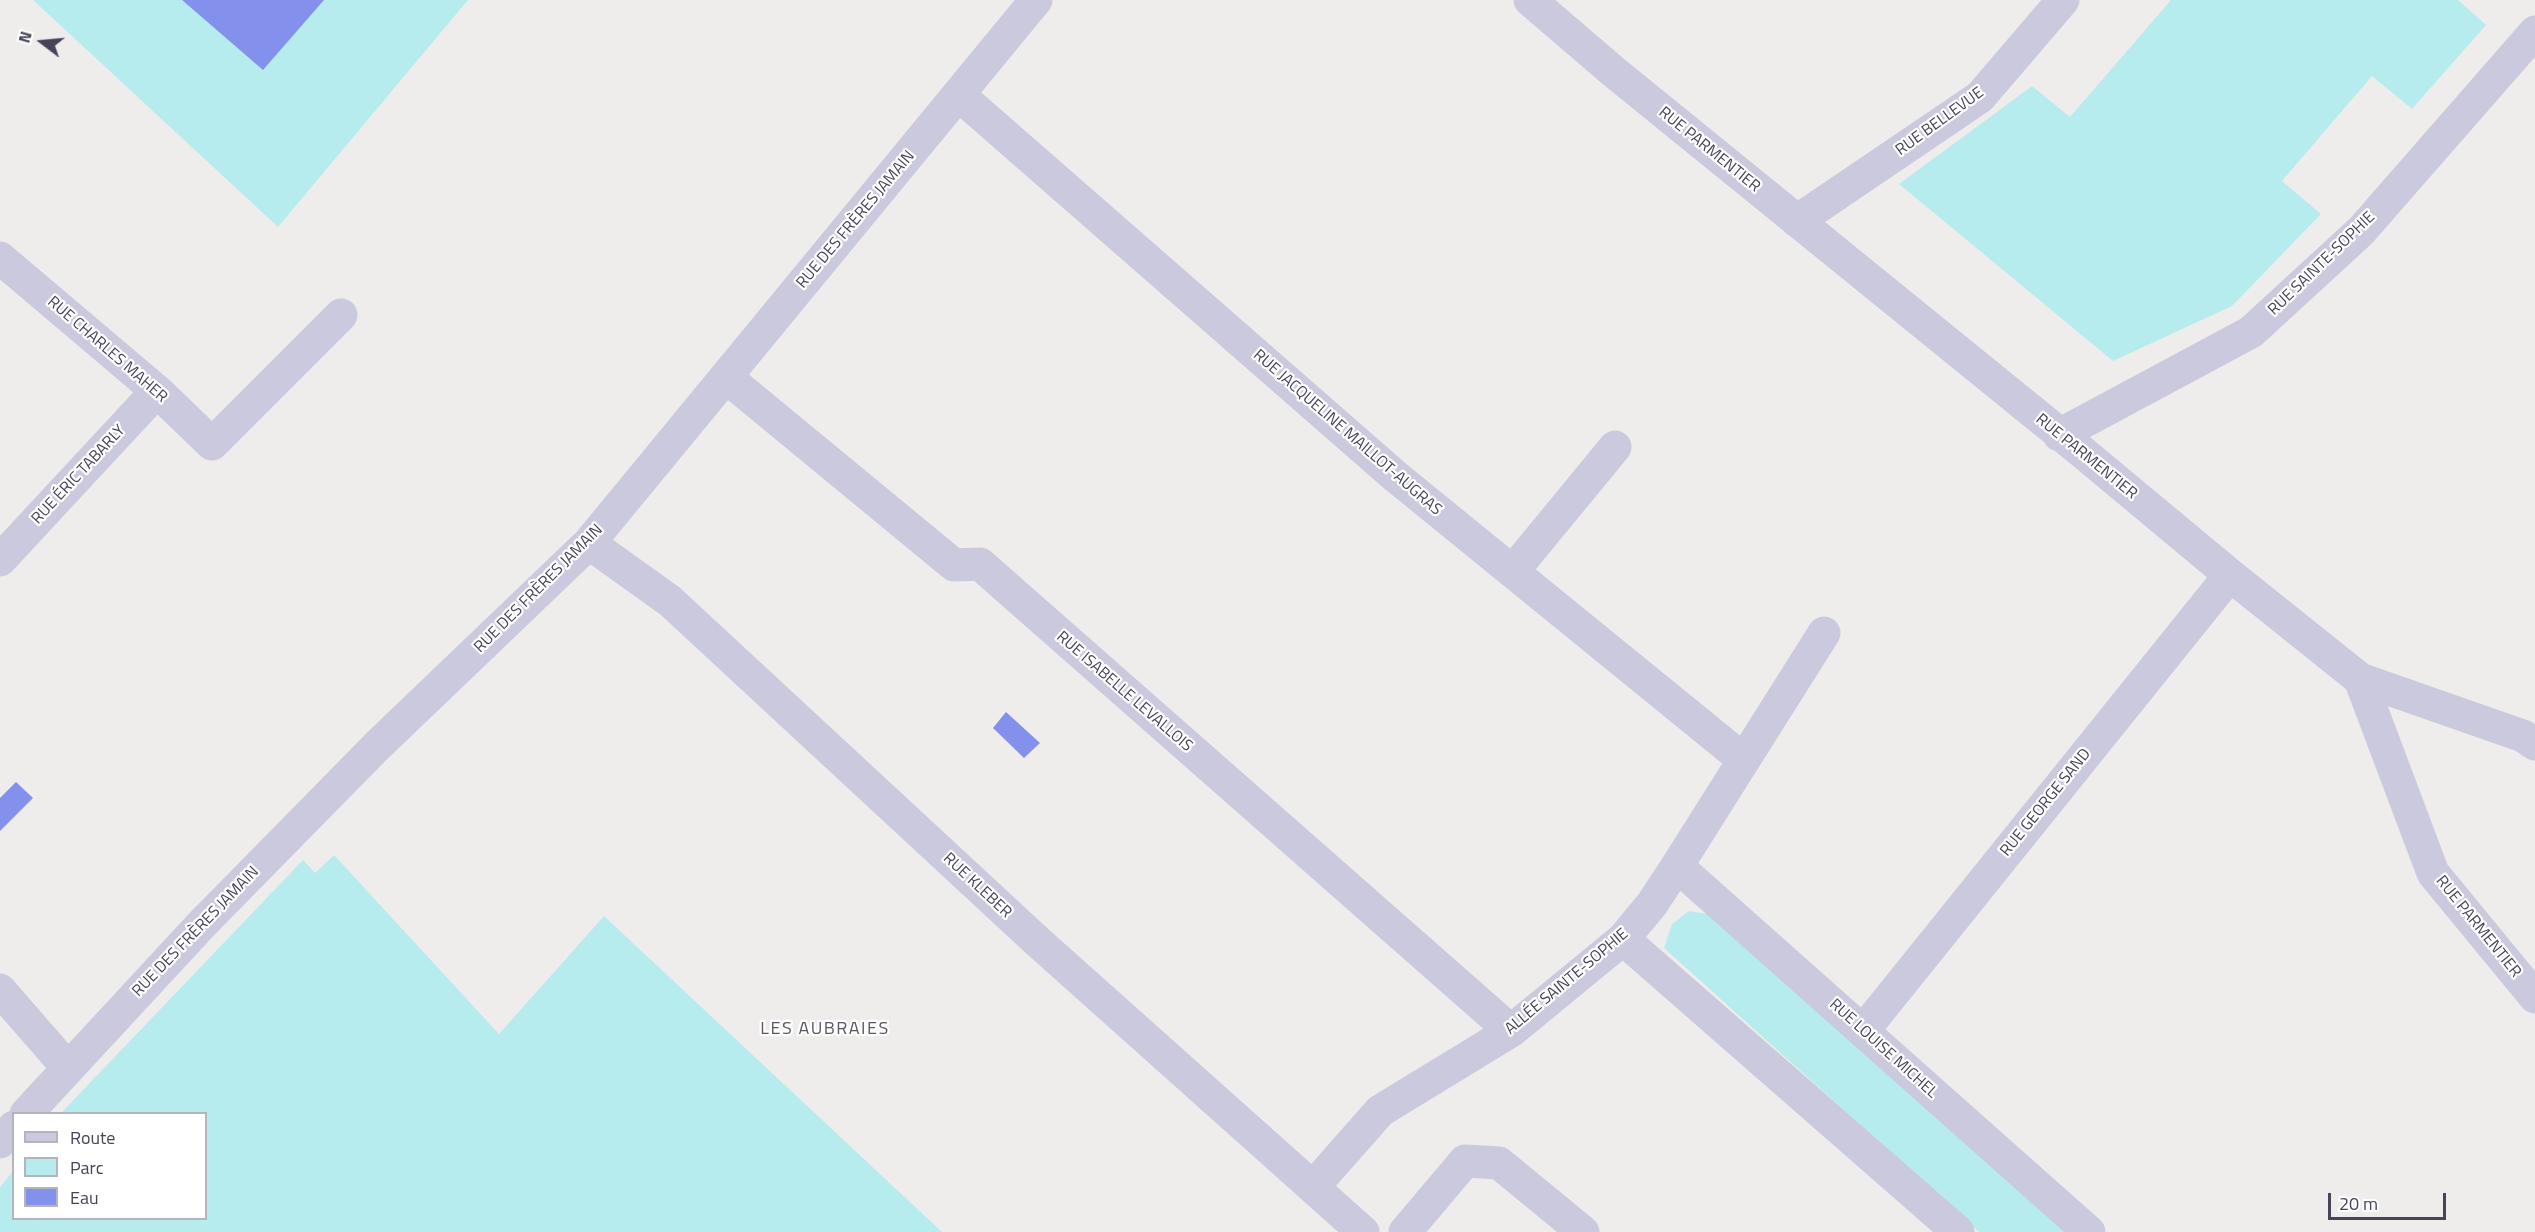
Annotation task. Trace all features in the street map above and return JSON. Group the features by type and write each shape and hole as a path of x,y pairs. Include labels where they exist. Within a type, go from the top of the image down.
{"street":[{"name":"RUE DES FRÈRES JAMAIN","path":"27,1112 201,925 377,746 589,543 1036,0"},
{"name":"RUE PARMENTIER","path":"1530,0 1797,222 2360,679 2433,873 2535,996"},
{"name":"RUE BELLEVUE","path":"1797,222 1980,97 2063,0"},
{"name":"RUE SAINTE-SOPHIE","path":"2059,435 2251,332 2361,231 2535,32"},
{"name":"RUE JACQUELINE MAILLOT-AUGRAS","path":"959,95 1395,476 1744,760"},
{"name":"RUE CHARLES MAHER","path":"0,258 157,391 212,444 341,315"},
{"name":"RUE ISABELLE LEVALLOIS","path":"726,377 954,565 980,564 1510,1031"},
{"name":"RUE ÉRIC TABARLY","path":"0,560 157,391"},
{"path":"1508,566 1615,447"},
{"name":"RUE KLEBER","path":"589,543 670,602 1037,941 1363,1232"},
{"name":"RUE GEORGE SAND","path":"1863,1031 2230,575"},
{"name":"ALLÉE SAINTE-SOPHIE","path":"1313,1187 1380,1112 1510,1031 1623,939 1652,904 1677,866 1824,633"},
{"path":"2360,679 2523,735 2535,744"},
{"name":"RUE LOUISE MICHEL","path":"1677,866 2089,1232"},
{"path":"1623,939 1958,1232"},
{"path":"0,990 67,1067"},
{"path":"0,1142 12,1129"},
{"path":"1405,1232 1465,1161 1499,1163 1582,1232"}],"green space":[{"path":"33,0 468,0 278,227"},
{"path":"2171,0 2458,0 2486,25 2412,109 2372,76 2282,181 2321,214 2232,306 2113,361 1899,184 2032,86 2070,117"},
{"path":"334,855 499,1034 604,916 942,1232 0,1232 0,1187 12,1172 12,1220 207,1220 207,1112 62,1112 303,860 315,873"},
{"path":"1689,911 1707,914 2070,1232 1979,1232 1664,948 1672,924"}],"water":[{"path":"182,0 324,0 263,70"},
{"path":"1006,712 1040,743 1024,758 993,728"},
{"path":"16,782 33,798 0,831 0,798"}],"district":[{"name":"LES AUBRAIES","path":"825,1030"}]}
